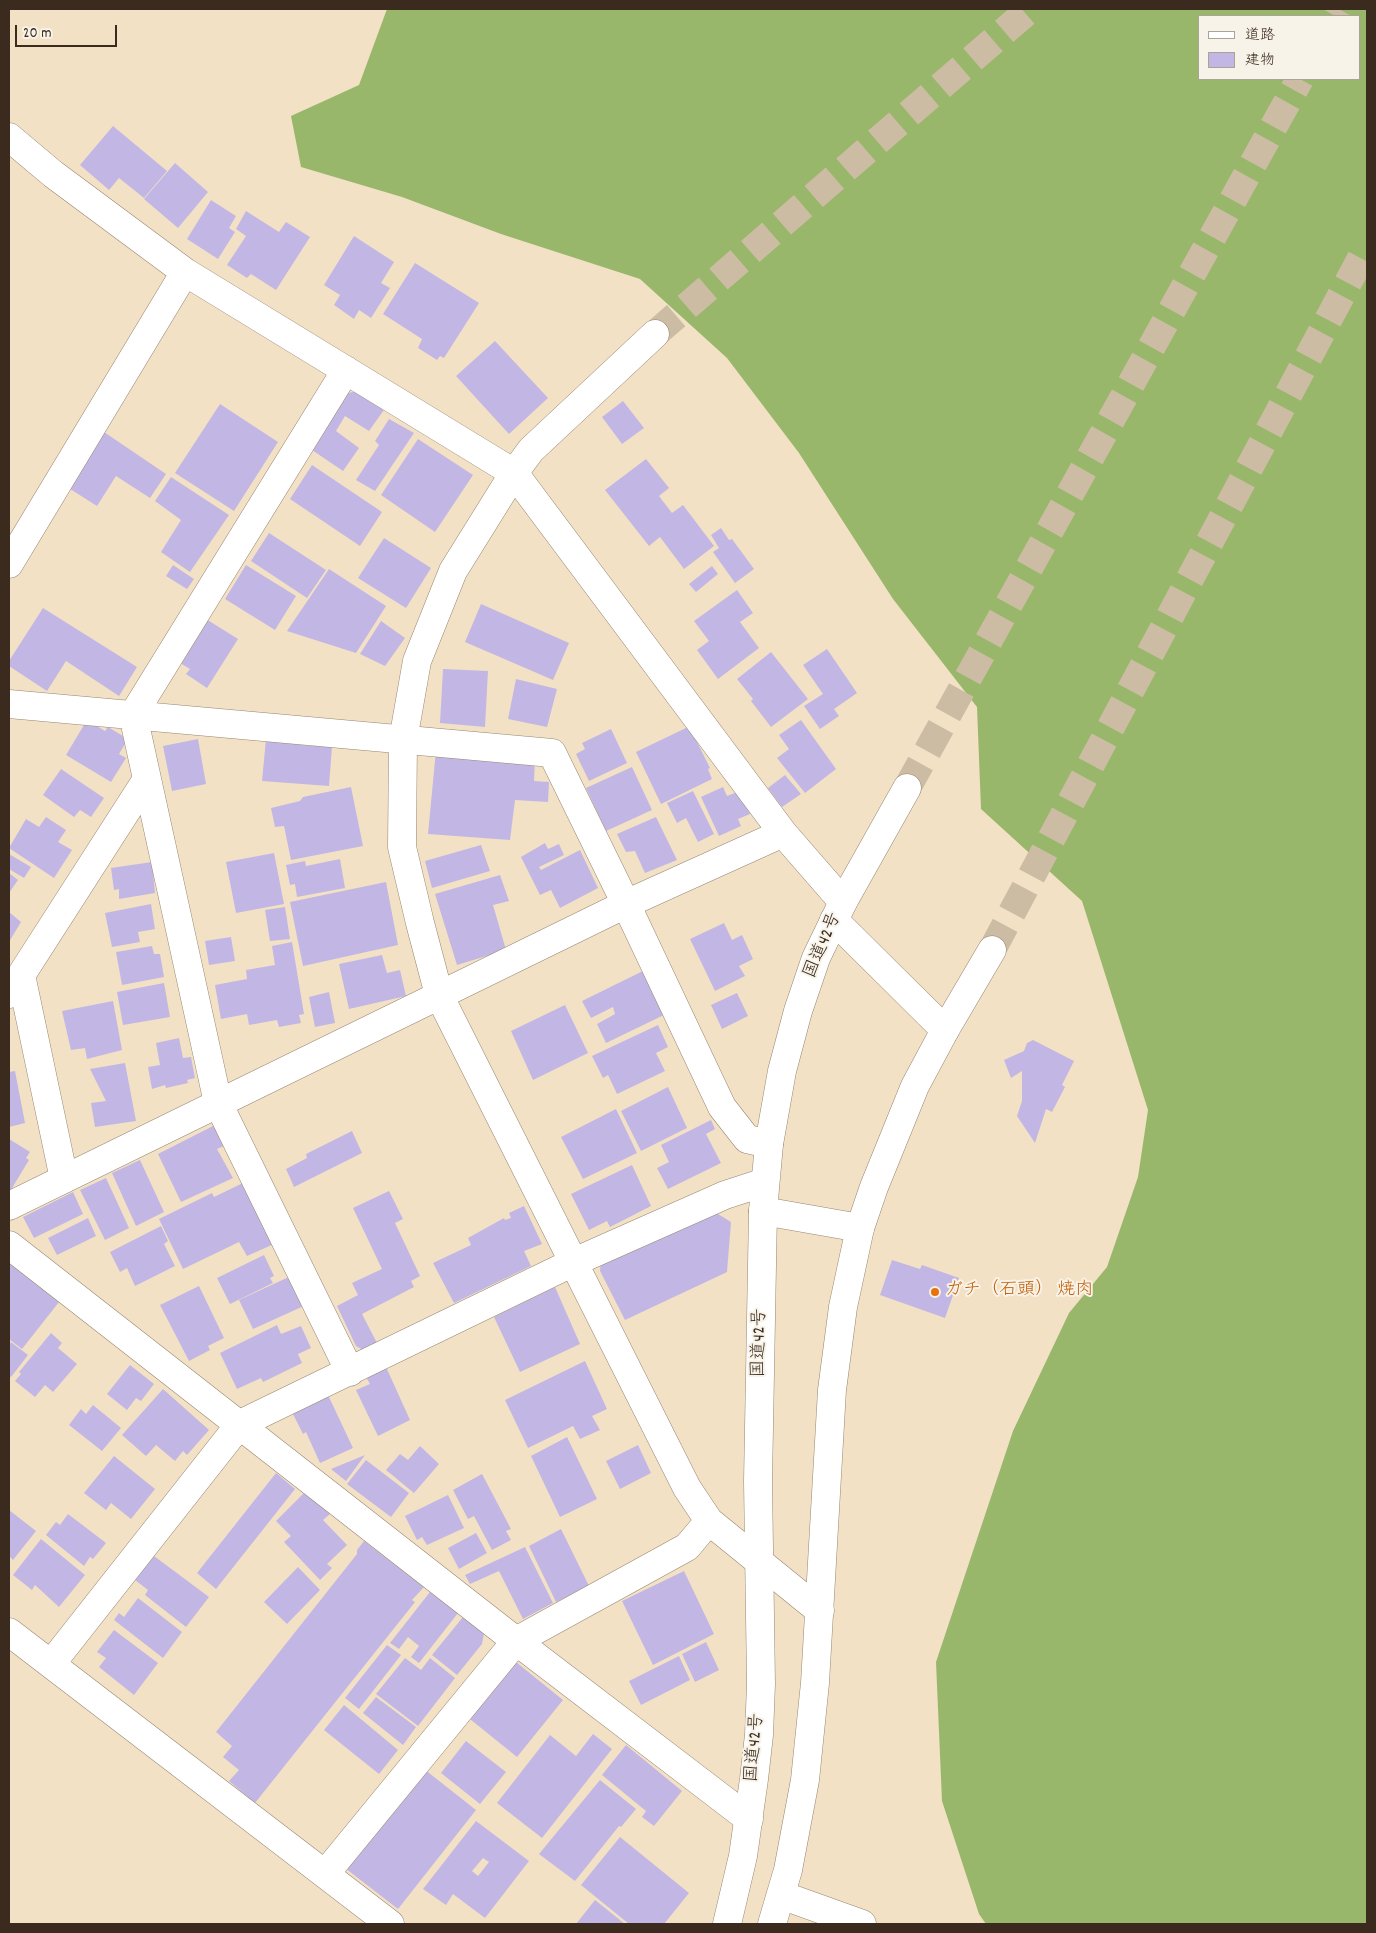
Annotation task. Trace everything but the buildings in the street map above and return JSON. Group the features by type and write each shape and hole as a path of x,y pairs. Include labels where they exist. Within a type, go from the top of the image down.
{"main road":[{"path":"9,137 53,174 185,272 514,473 784,833 839,911 945,1030"},
{"path":"9,564 185,272"},
{"path":"655,334 531,450 514,473 453,571 417,661 403,740 402,847 439,995 687,1488 709,1521 820,1610"},
{"path":"346,370 134,715 218,1103 350,1372"},
{"path":"9,704 552,753 722,1107 747,1139 769,1144"},
{"path":"64,1179 15,984 147,779"},
{"name":"国道42号","path":"727,1924 743,1856 758,1744 761,1684 758,1481 763,1210 769,1144 782,1071 798,1011 816,958 839,911 907,788"},
{"path":"9,1206 626,904 784,833"},
{"path":"772,1924 795,1834 805,1780 816,1683 832,1390 843,1307 860,1228 893,1137 915,1086 992,950"},
{"path":"51,1664 240,1424 574,1262 725,1195 765,1182"},
{"path":"763,1210 860,1228"},
{"path":"9,1245 516,1641 749,1819"},
{"path":"325,1874 516,1641 688,1547 709,1521"},
{"path":"9,1632 390,1924"},
{"path":"780,1895 862,1924"}],"green space":[{"path":"387,9 1367,9 1367,1924 986,1924 979,1914 942,1801 936,1662 1013,1431 1069,1313 1107,1267 1138,1177 1148,1110 1082,901 981,809 977,707 893,599 799,453 727,358 640,279 501,234 402,197 301,167 291,116 359,85"}],"tunnel":[{"path":"655,334 1030,9"},
{"path":"1336,15 1339,9"},
{"path":"907,788 1299,80"},
{"path":"992,950 1367,247"}],"place":[{"name":"ガチ（石頭） 焼肉","path":"935,1292"}]}
